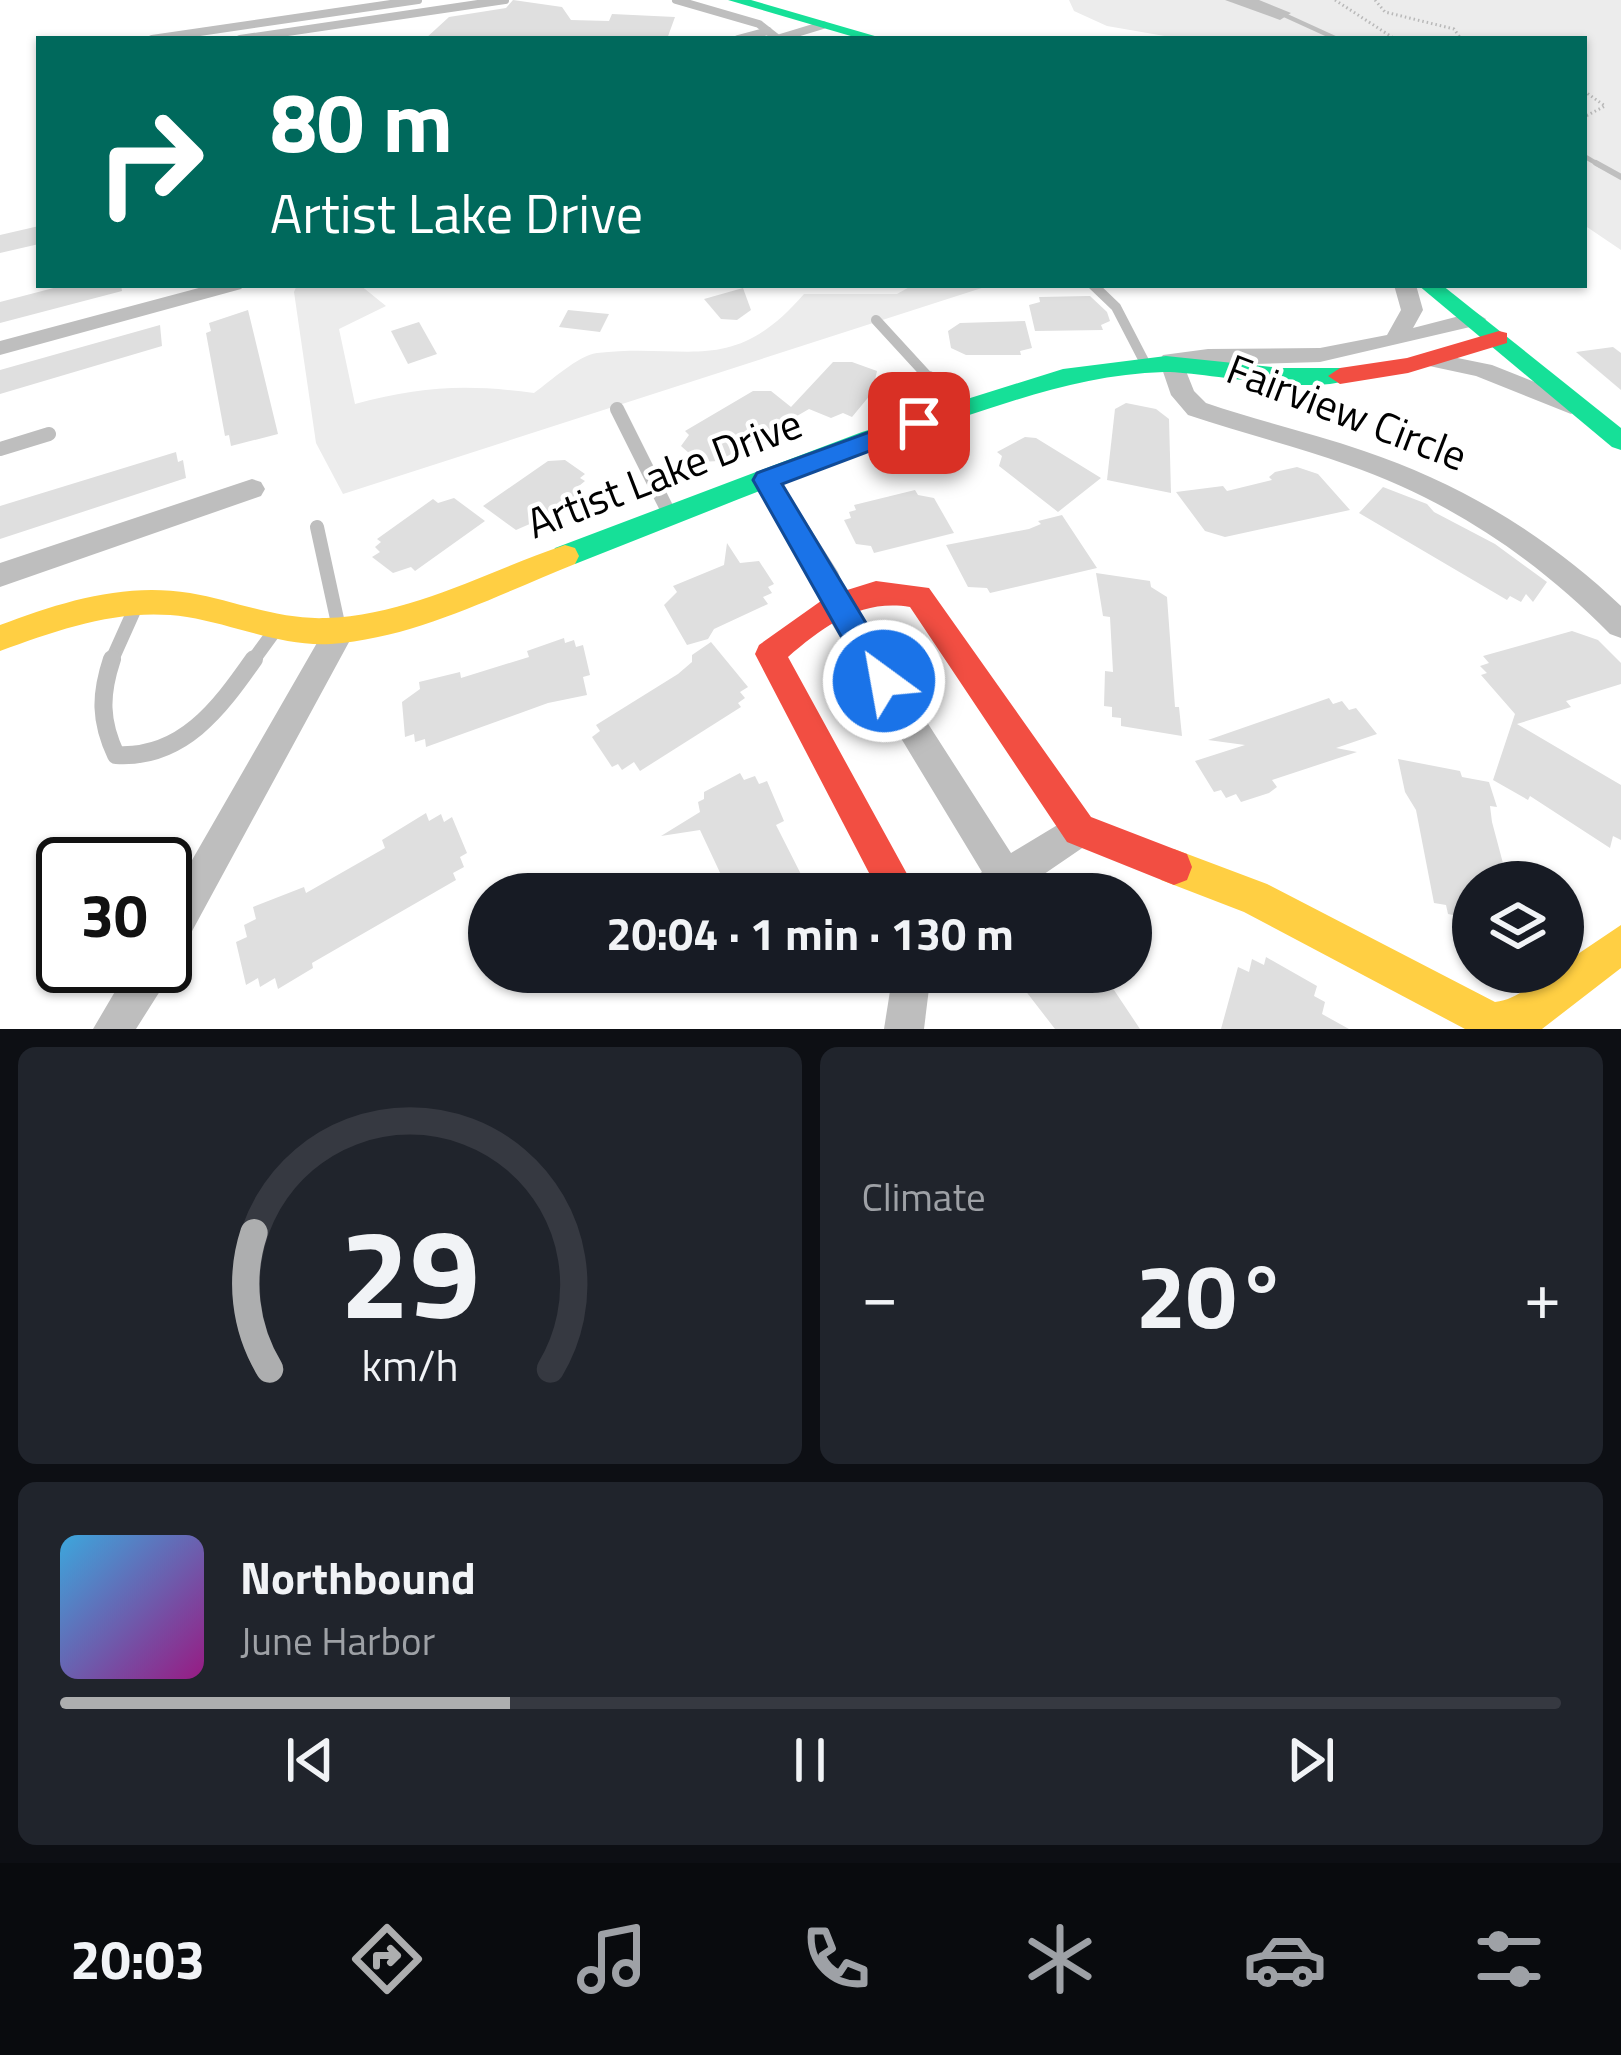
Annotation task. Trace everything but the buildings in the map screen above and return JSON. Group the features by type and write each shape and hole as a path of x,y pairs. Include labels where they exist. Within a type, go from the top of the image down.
{"street":[{"path":"735,0 866,36"},
{"path":"0,349 223,288"},
{"path":"1397,338 1412,310 1406,288"},
{"path":"1433,288 1621,441"},
{"path":"1157,361 1202,355 1270,360 1327,354 1474,319"},
{"name":"Artist Lake Drive","path":"0,638 58,615 138,602 170,602 280,625 340,631 464,592 958,408 1074,373 1157,361 1310,377 1360,375 1499,338"},
{"path":"1428,359 1468,364 1512,378 1592,416"},
{"name":"Fairview Circle","path":"1157,361 1197,409 1359,459 1414,481 1492,522 1562,568 1621,625"},
{"path":"766,480 828,580 834,602 986,873"},
{"path":"0,575 252,489"},
{"path":"889,873 770,653 834,602 881,588 919,596 1079,830 1255,897 1493,1022 1522,1019 1621,944"},
{"path":"192,896 340,631"},
{"path":"1015,873 1079,830"},
{"path":"113,1029 136,993"},
{"path":"904,1029 910,993"}],"lane":[{"path":"172,36 418,0"},
{"path":"263,36 505,0"},
{"path":"676,0 774,36"},
{"path":"787,36 824,25"},
{"path":"749,36 768,31"},
{"path":"1096,288 1157,361"},
{"path":"876,320 958,408"},
{"path":"617,409 671,517"},
{"path":"0,449 49,434"},
{"path":"317,527 340,631"},
{"path":"138,602 102,682 99,710 103,734 116,755 135,759 158,755 182,741 226,696 280,625"}],"path":[{"path":"1335,0 1390,36"},
{"path":"1376,0 1385,12 1454,29 1459,36"},
{"path":"1587,93 1605,106 1587,115"}],"shaded area":[{"path":"1069,0 1621,0 1621,250 1587,227 1587,36 1165,36 1107,26 1074,11"},
{"path":"296,288 364,288 386,306 339,329 355,404 444,388 534,393 597,353 731,347 778,320 804,294 982,288 343,494 316,443"}],"waterway":[{"path":"1236,0 1280,13"},
{"path":"1280,13 1330,36"},
{"path":"1587,158 1601,166"},
{"path":"1596,163 1621,177"}],"traffic: fast":[{"path":"735,0 867,36"},
{"path":"1433,288 1621,441"},
{"path":"565,556 871,438 1071,374 1166,364 1281,376 1340,376"}],"traffic: slow":[{"path":"0,638 68,615 139,602 187,605 294,629 359,628 419,612 565,556"},
{"path":"1174,867 1254,897 1493,1022 1522,1019 1621,944"}],"traffic: jam":[{"path":"1340,376 1408,365 1499,338"},
{"path":"889,873 770,654 838,605 876,593 919,596 1079,830 1174,867"}],"route":[{"path":"884,681 766,480 919,423"}]}
